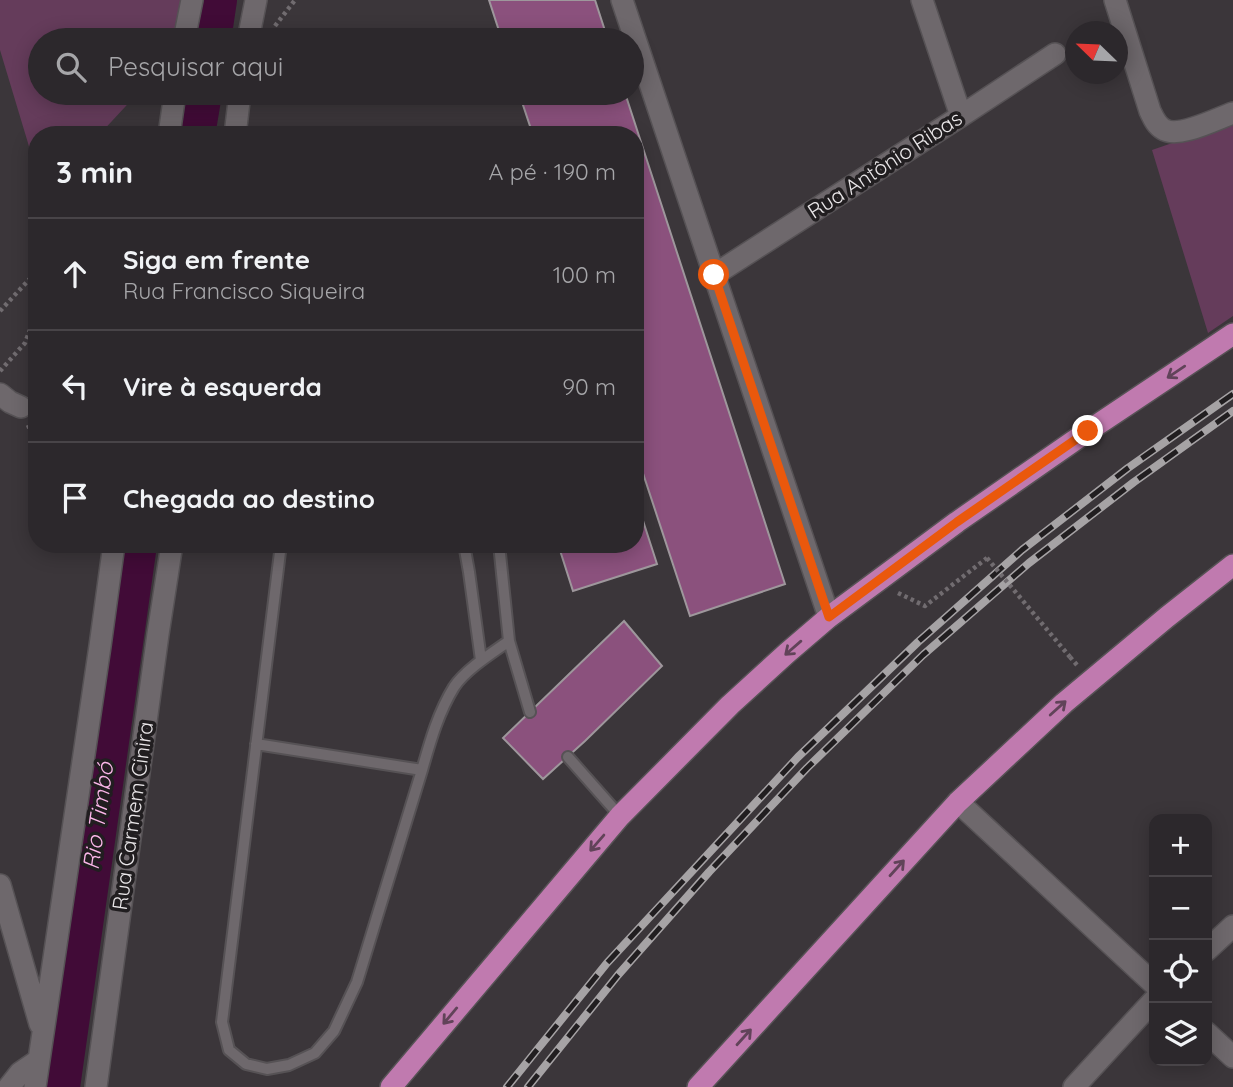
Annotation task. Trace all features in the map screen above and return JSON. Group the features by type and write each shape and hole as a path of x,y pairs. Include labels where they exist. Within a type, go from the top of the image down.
{"main road":[{"path":"391,1087 620,816 730,705 787,653 829,617 957,522 1233,334"},
{"path":"698,1087 958,802 1064,703 1233,565"}],"street":[{"path":"186,28 192,0"},
{"path":"250,28 256,0"},
{"path":"622,0 631,28"},
{"path":"922,0 961,116"},
{"path":"1115,0 1156,124 1172,133 1233,113"},
{"name":"Rua Antônio Ribas","path":"714,275 1055,54"},
{"path":"644,66 829,617"},
{"path":"170,126 173,105"},
{"path":"236,126 239,105"},
{"path":"0,394 21,407"},
{"path":"34,1087 113,553"},
{"name":"Rua Carmem Cinira","path":"96,1087 171,553"},
{"path":"958,802 1149,979"},
{"path":"0,885 43,1033"},
{"path":"1212,945 1233,926"},
{"path":"1074,1087 1151,1003"},
{"path":"1212,1037 1233,1057"},
{"path":"9,1087 20,1073 38,1060"}],"lane":[{"path":"280,553 222,1021 229,1049 246,1064 268,1069 289,1065 314,1053 334,1031 357,982 436,722 455,685 481,660 509,641"},
{"path":"466,553 481,660"},
{"path":"500,553 509,641 530,712"},
{"path":"256,744 422,770"},
{"path":"568,757 620,816"}],"path":[{"path":"273,28 295,0"},
{"path":"0,311 28,281"},
{"path":"0,371 25,343 28,335"},
{"path":"875,582 925,606 987,558 1070,657"}],"shaded area":[{"path":"0,0 181,0 176,28 28,28 28,105 127,105 107,126 28,126 28,143 0,50"},
{"path":"1233,122 1233,316 1208,333 1152,150"}],"building":[{"path":"489,0 595,0 604,28 498,28"},
{"path":"523,105 629,105 636,126 530,126"},
{"path":"644,151 785,584 690,616 644,476"},
{"path":"644,524 657,564 573,591 561,553 644,553"},
{"path":"624,621 662,666 543,779 503,738"}],"waterway":[{"name":"Rio Timbó","path":"212,28 216,0"},
{"name":"Rio Timbó","path":"196,126 199,105"},
{"name":"Rio Timbó","path":"59,1087 135,553"}],"railway":[{"path":"507,1087 607,963 798,757 918,642 1022,550 1128,468 1233,394"},
{"path":"528,1087 618,975 709,872 807,768 923,655 1029,563 1134,482 1233,411"}],"route":[{"path":"714,275 829,617 957,522 1088,431"}]}
